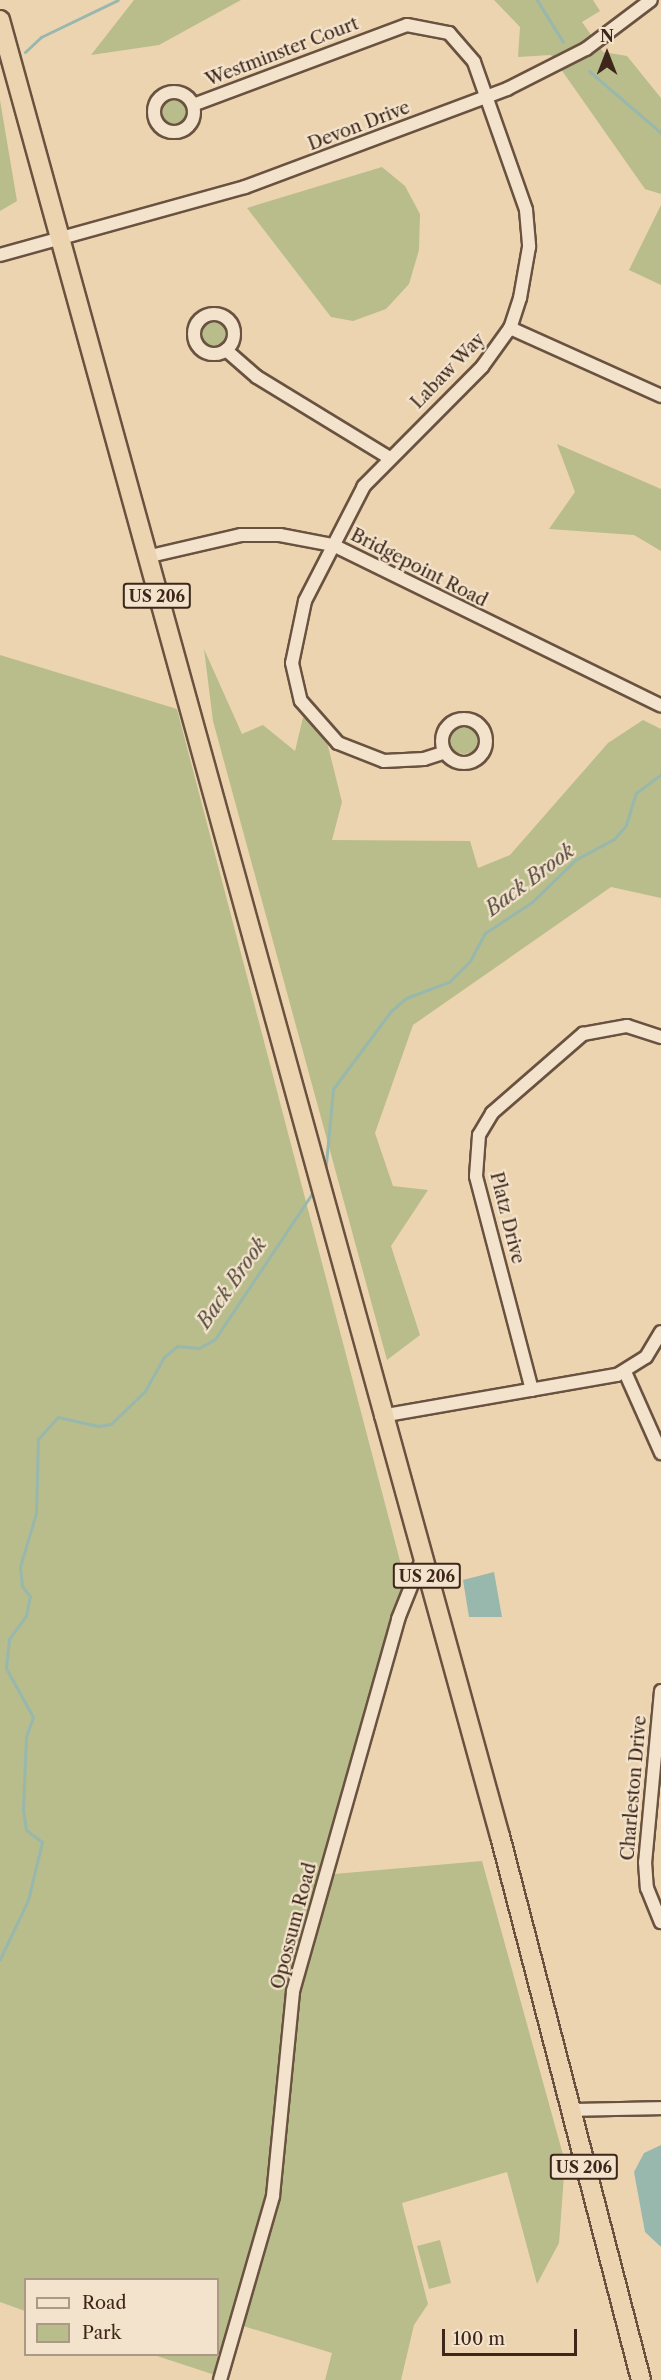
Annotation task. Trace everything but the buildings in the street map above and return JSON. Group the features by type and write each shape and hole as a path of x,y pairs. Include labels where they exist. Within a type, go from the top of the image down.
{"highway":[{"name":"US 206","path":"0,20 321,1199 422,1559 641,2380"}],"street":[{"name":"Devon Drive","path":"0,255 245,188 487,96 586,49 651,0"},
{"name":"Westminster Court","path":"193,105 386,32 424,25 449,33 465,47 487,96"},
{"name":"Labaw Way","path":"445,752 406,761 363,755 323,731 301,701 292,663 294,637 333,545 364,486 388,457 482,367 510,328 525,281 528,230 522,194 487,96"},
{"path":"510,328 661,396"},
{"path":"226,350 257,377 388,457"},
{"name":"Bridgepoint Road","path":"146,557 241,535 280,535 333,545 661,706"},
{"name":"Platz Drive","path":"532,1390 476,1176 479,1135 492,1113 583,1034 627,1026 661,1037"},
{"path":"381,1416 625,1372 646,1357 661,1332"},
{"path":"625,1372 661,1454"},
{"name":"Opossum Road","path":"220,2380 273,2196 293,1991 398,1619 422,1559"},
{"name":"Charleston Drive","path":"661,1691 657,1778 645,1862 646,1888 661,1922"},
{"path":"569,2110 661,2108"}],"green space":[{"path":"134,0 241,0 159,45 91,55"},
{"path":"494,0 593,0 600,11 582,22 603,52 627,56 661,98 661,194 645,189 551,55 518,57 520,27"},
{"path":"173,94 184,98 188,109 184,120 173,124 162,120 158,109 162,98"},
{"path":"0,100 17,201 0,211"},
{"path":"382,167 405,186 420,214 419,250 409,284 386,309 353,321 331,317 247,208"},
{"path":"661,205 661,285 629,270"},
{"path":"213,318 224,322 228,333 224,344 213,348 202,344 198,333 202,322"},
{"path":"557,444 661,489 661,551 634,535 549,529 575,492"},
{"path":"204,649 242,734 263,725 295,751 306,705 324,730 342,802 332,840 470,841 478,868 510,855 608,743 643,720 661,729 661,898 611,887 413,1025 375,1133 393,1186 428,1190 391,1246 420,1335 387,1360 213,721"},
{"path":"0,655 177,709 405,1580 323,1875 482,1861 565,2162 559,2243 537,2284 507,2172 402,2203 428,2304 414,2325 401,2380 325,2380 332,2353 233,2323 218,2376 157,2356 219,2356 219,2278 24,2278 24,2311 0,2302"},
{"path":"464,724 475,728 479,739 475,750 464,754 453,750 449,739 453,728"},
{"path":"440,2240 451,2283 429,2289 417,2246"}],"water":[{"path":"494,1572 502,1617 469,1617 463,1580"},
{"path":"661,2145 661,2247 645,2232 634,2172 644,2153"}],"waterway":[{"path":"25,52 41,37 118,0"},
{"path":"537,0 563,42"},
{"path":"589,71 661,133"},
{"name":"Back Brook","path":"325,1174 333,1089 391,1011 406,998 449,982 470,961 485,933 532,902 575,860 614,839 626,825 636,793 661,774"},
{"name":"Back Brook","path":"0,1959 28,1900 42,1842 26,1830 23,1809 26,1737 33,1717 6,1668 9,1639 26,1616 30,1596 22,1586 20,1567 36,1513 38,1439 58,1417 98,1426 111,1424 145,1391 164,1357 177,1346 199,1348 215,1339 315,1189"}]}
